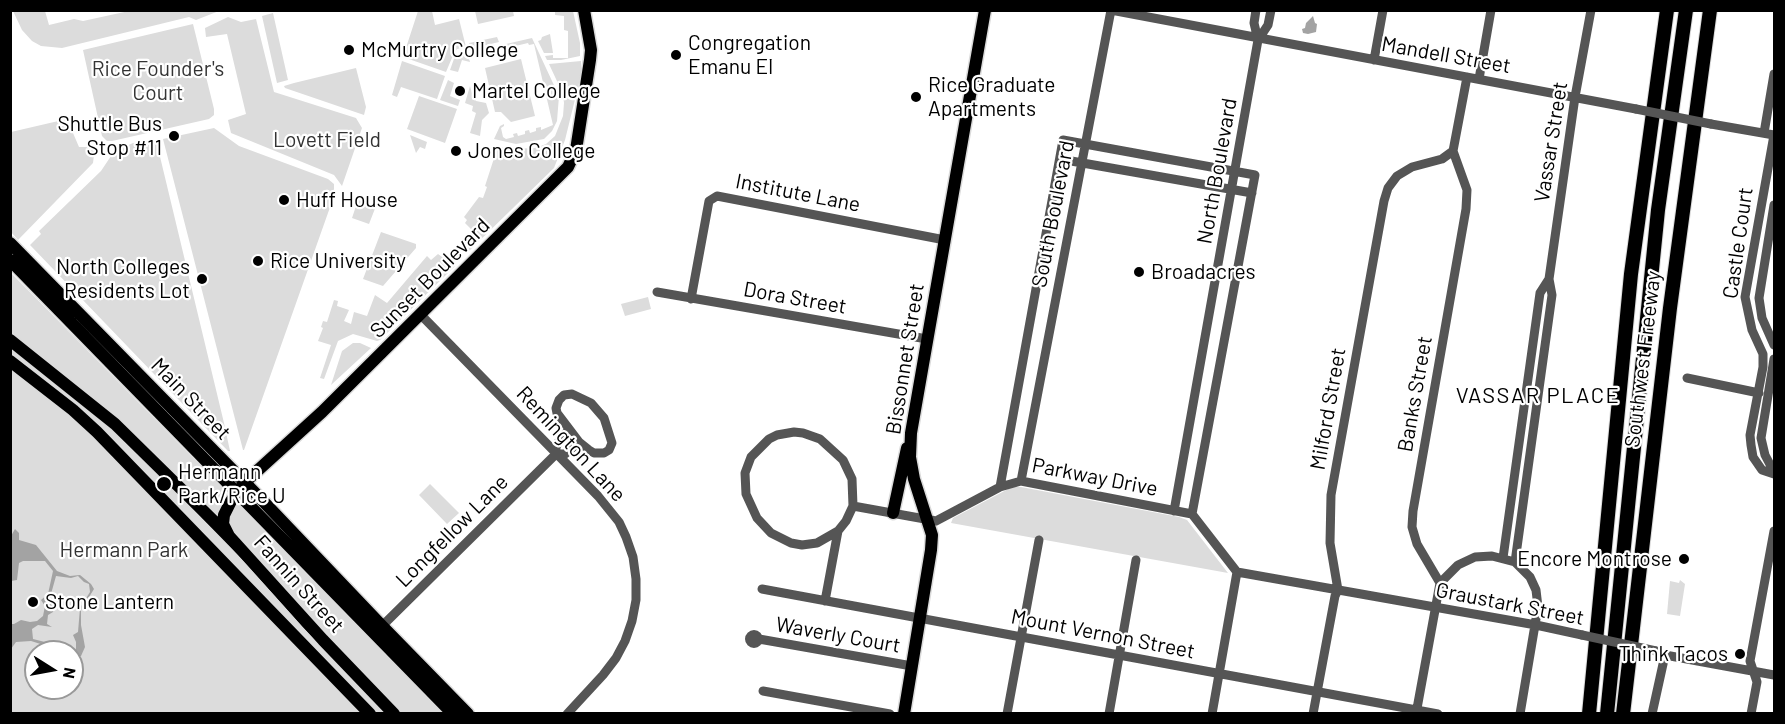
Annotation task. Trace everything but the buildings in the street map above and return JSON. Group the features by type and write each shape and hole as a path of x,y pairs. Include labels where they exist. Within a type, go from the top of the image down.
{"highway":[{"name":"Southwest Freeway","path":"1589,714 1631,274 1667,10"},
{"path":"1606,714 1658,210 1686,10"},
{"name":"Southwest Freeway","path":"1623,714 1668,318 1710,10"}],"main road":[{"name":"Sunset Boulevard","path":"229,536 223,524 224,515 241,487 321,412 567,167 576,150 590,60 591,50 584,10"},
{"name":"Bissonnet Street","path":"904,714 932,535 914,479 910,458 911,433 985,10"},
{"name":"Main Street","path":"10,243 378,630 453,714"},
{"name":"Main Street","path":"10,260 241,487"},
{"name":"Fannin Street","path":"10,340 115,424 229,536 394,714"},
{"name":"Fannin Street","path":"10,361 73,410 97,432 367,709"},
{"path":"893,513 911,433"},
{"name":"Main Street","path":"378,630 468,714"}],"street":[{"name":"Mandell Street","path":"1111,10 1771,135"},
{"name":"South Boulevard","path":"1021,481 1111,10"},
{"name":"North Boulevard","path":"1174,511 1258,39 1254,23 1256,10"},
{"name":"North Boulevard","path":"1258,39 1268,25 1271,10"},
{"path":"1374,60 1383,10"},
{"path":"1479,79 1491,10"},
{"name":"Vassar Street","path":"1515,562 1552,295 1549,279 1575,97 1591,10"},
{"name":"Castle Court","path":"1774,74 1771,135 1745,297 1752,330 1763,354 1759,393 1750,435 1752,451 1762,470 1774,473"},
{"path":"1453,151 1467,76"},
{"name":"South Boulevard","path":"1000,487 1063,140 1085,144"},
{"path":"1085,144 1235,172"},
{"name":"Banks Street","path":"1440,583 1417,544 1412,527 1415,499 1467,209 1467,190 1453,151"},
{"name":"Milford Street","path":"1313,714 1338,590 1330,543 1331,495 1384,201 1388,188 1397,176 1412,167 1442,159 1453,151"},
{"path":"1060,159 1252,193"},
{"name":"North Boulevard","path":"1192,514 1255,175 1235,172"},
{"name":"Institute Lane","path":"691,298 708,201 713,196 945,240"},
{"name":"Castle Court","path":"1774,205 1759,298 1762,318 1774,345"},
{"name":"Vassar Street","path":"1503,558 1540,293 1549,279"},
{"name":"Dora Street","path":"657,292 927,339"},
{"name":"Remington Lane","path":"420,314 598,496 619,522 633,557 636,579 634,610 623,644 603,675 567,714"},
{"name":"South Boulevard","path":"1031,315 1051,319"},
{"path":"1204,344 1223,347"},
{"name":"Castle Court","path":"1763,354 1774,357 1761,438 1765,455 1774,473"},
{"path":"1687,378 1759,393"},
{"path":"573,394 598,410 608,426 612,443 609,450 599,454 594,453 579,442 569,430 556,408 564,395 573,394"},
{"path":"569,430 560,439 556,447 556,454 565,454 579,442"},
{"path":"803,433 820,439 843,460 852,479 853,506 838,531 817,543 802,545 791,543 771,533 758,518 746,494 745,473 751,458 762,446 777,435 803,433"},
{"name":"Longfellow Lane","path":"378,630 556,454"},
{"name":"Parkway Drive","path":"927,519 936,521 1000,487 1021,481 1192,514"},
{"path":"853,506 927,519"},
{"path":"1192,514 1237,572 1212,714"},
{"path":"825,601 838,531"},
{"path":"1751,714 1757,682 1750,661 1774,531"},
{"path":"1007,714 1039,540"},
{"path":"1417,711 1440,583 1458,565 1475,557 1492,556 1515,562 1530,577 1536,590 1538,607 1536,625 1520,714"},
{"path":"1108,714 1137,560"},
{"name":"Graustark Street","path":"1237,572 1536,625 1774,675"},
{"name":"Mount Vernon Street","path":"762,589 1438,714"},
{"name":"Waverly Court","path":"759,639 912,666"},
{"path":"1652,714 1661,653"},
{"path":"763,691 890,714"}],"green space":[{"path":"13,11 45,11 49,25 74,19 83,21 129,11 219,11 196,20 189,17 62,48 41,46 32,41 22,30"},
{"path":"418,11 432,11 435,25 459,19 466,47 457,49 446,72 403,57"},
{"path":"475,11 513,11 514,16 478,24"},
{"path":"555,11 573,11 580,43 580,56 561,60 547,60 545,56 568,58 568,31 564,30 564,16 555,15"},
{"path":"273,13 288,80 277,83 262,16"},
{"name":"Lovett Field","path":"228,17 241,22 256,19 274,92 356,118 362,128 342,186 334,175 231,133 228,120 246,114 227,34 206,37 205,28"},
{"name":"Rice Founder's Court","path":"193,24 214,115 209,119 107,141 102,136 83,50"},
{"path":"550,34 553,53 544,53 538,41"},
{"path":"497,37 499,42 470,49 469,43"},
{"path":"532,38 559,96 557,121 552,131 544,139 516,144 494,139 500,126 504,124 501,128 503,137 506,139 514,137 513,134 517,133 518,136 525,134 525,131 529,130 530,133 536,131 536,128 541,127 541,130 553,125 534,44 529,45 528,43 507,48 506,44"},
{"path":"464,51 470,62 462,60 458,72 450,70 455,56"},
{"path":"521,59 535,116 511,122 501,112 495,112 485,68"},
{"path":"402,61 445,76 437,99 401,87 397,97 392,95"},
{"path":"581,61 581,75 565,140 554,168 469,251 464,247 475,233 465,223 467,220 464,217 479,197 483,198 498,146 509,149 535,148 546,144 555,136 563,116 564,103 563,94 549,64"},
{"path":"356,68 366,107 364,115 284,86 294,83"},
{"path":"448,80 454,83 450,96 460,100 458,106 440,100"},
{"path":"470,86 473,97 476,101 486,103 489,113 482,120 480,136 470,133 476,113 472,111 473,106 465,103"},
{"path":"419,96 457,109 445,143 407,129"},
{"path":"67,119 79,147 95,147 93,163 18,240 11,232 11,132"},
{"path":"214,128 239,146 328,179 334,184 334,196 244,450 163,139"},
{"path":"410,135 427,142 425,149 420,147 416,153"},
{"path":"156,140 230,451 30,245 41,234 39,231 101,171 111,156 133,143"},
{"path":"358,200 376,206 369,224 352,218"},
{"path":"381,232 416,244 416,248 383,286 363,279"},
{"path":"438,254 455,266 380,340 353,334 338,341 324,379 320,378 331,345 318,341 323,321 327,322 334,300 338,301 337,306 349,310 344,321 351,324 354,312 367,316 375,295 387,303 427,256 431,260"},
{"name":"Hermann Park","path":"10,272 443,713 11,713"},
{"path":"648,297 651,309 625,316 621,304"},
{"path":"353,343 360,343 371,348 331,385 342,351"},
{"path":"430,484 459,513 447,524 419,495"},
{"path":"1012,487 1187,520 1228,573 951,523 953,518"},
{"path":"1680,580 1685,584 1680,616 1667,614 1670,581 1679,583"}],"shaded area":[{"path":"1313,16 1317,24 1316,32 1303,33 1302,29"},
{"path":"15,529 19,533 19,540 36,545 57,571 70,576 80,575 91,584 94,589 81,610 84,640 75,640 73,635 78,632 80,608 90,592 89,584 78,576 71,578 56,576 50,600 54,608 53,612 48,615 47,624 52,627 38,625 32,629 33,639 37,640 16,642 11,649 11,624 21,620 37,621 43,616 45,606 41,600 48,594 53,571 45,561 23,561 19,563 17,580 11,581 11,536"}],"tram line":[{"path":"10,345 121,434 245,561 303,626 388,714"}],"place":[{"name":"McMurtry College","path":"349,50"},
{"name":"Congregation Emanu El","path":"676,55"},
{"name":"Martel College","path":"460,91"},
{"name":"Rice Graduate Apartments","path":"916,97"},
{"name":"Shuttle Bus Stop #11","path":"174,136"},
{"name":"Jones College","path":"456,151"},
{"name":"Huff House","path":"284,200"},
{"name":"Rice University","path":"258,261"},
{"name":"Broadacres","path":"1139,272"},
{"name":"North Colleges Residents Lot","path":"202,279"},
{"name":"Hermann Park/Rice U","path":"164,484"},
{"name":"Encore Montrose","path":"1684,559"},
{"name":"Stone Lantern","path":"33,602"},
{"name":"Think Tacos","path":"1740,654"}],"district":[{"name":"VASSAR PLACE","path":"1538,396"}]}
